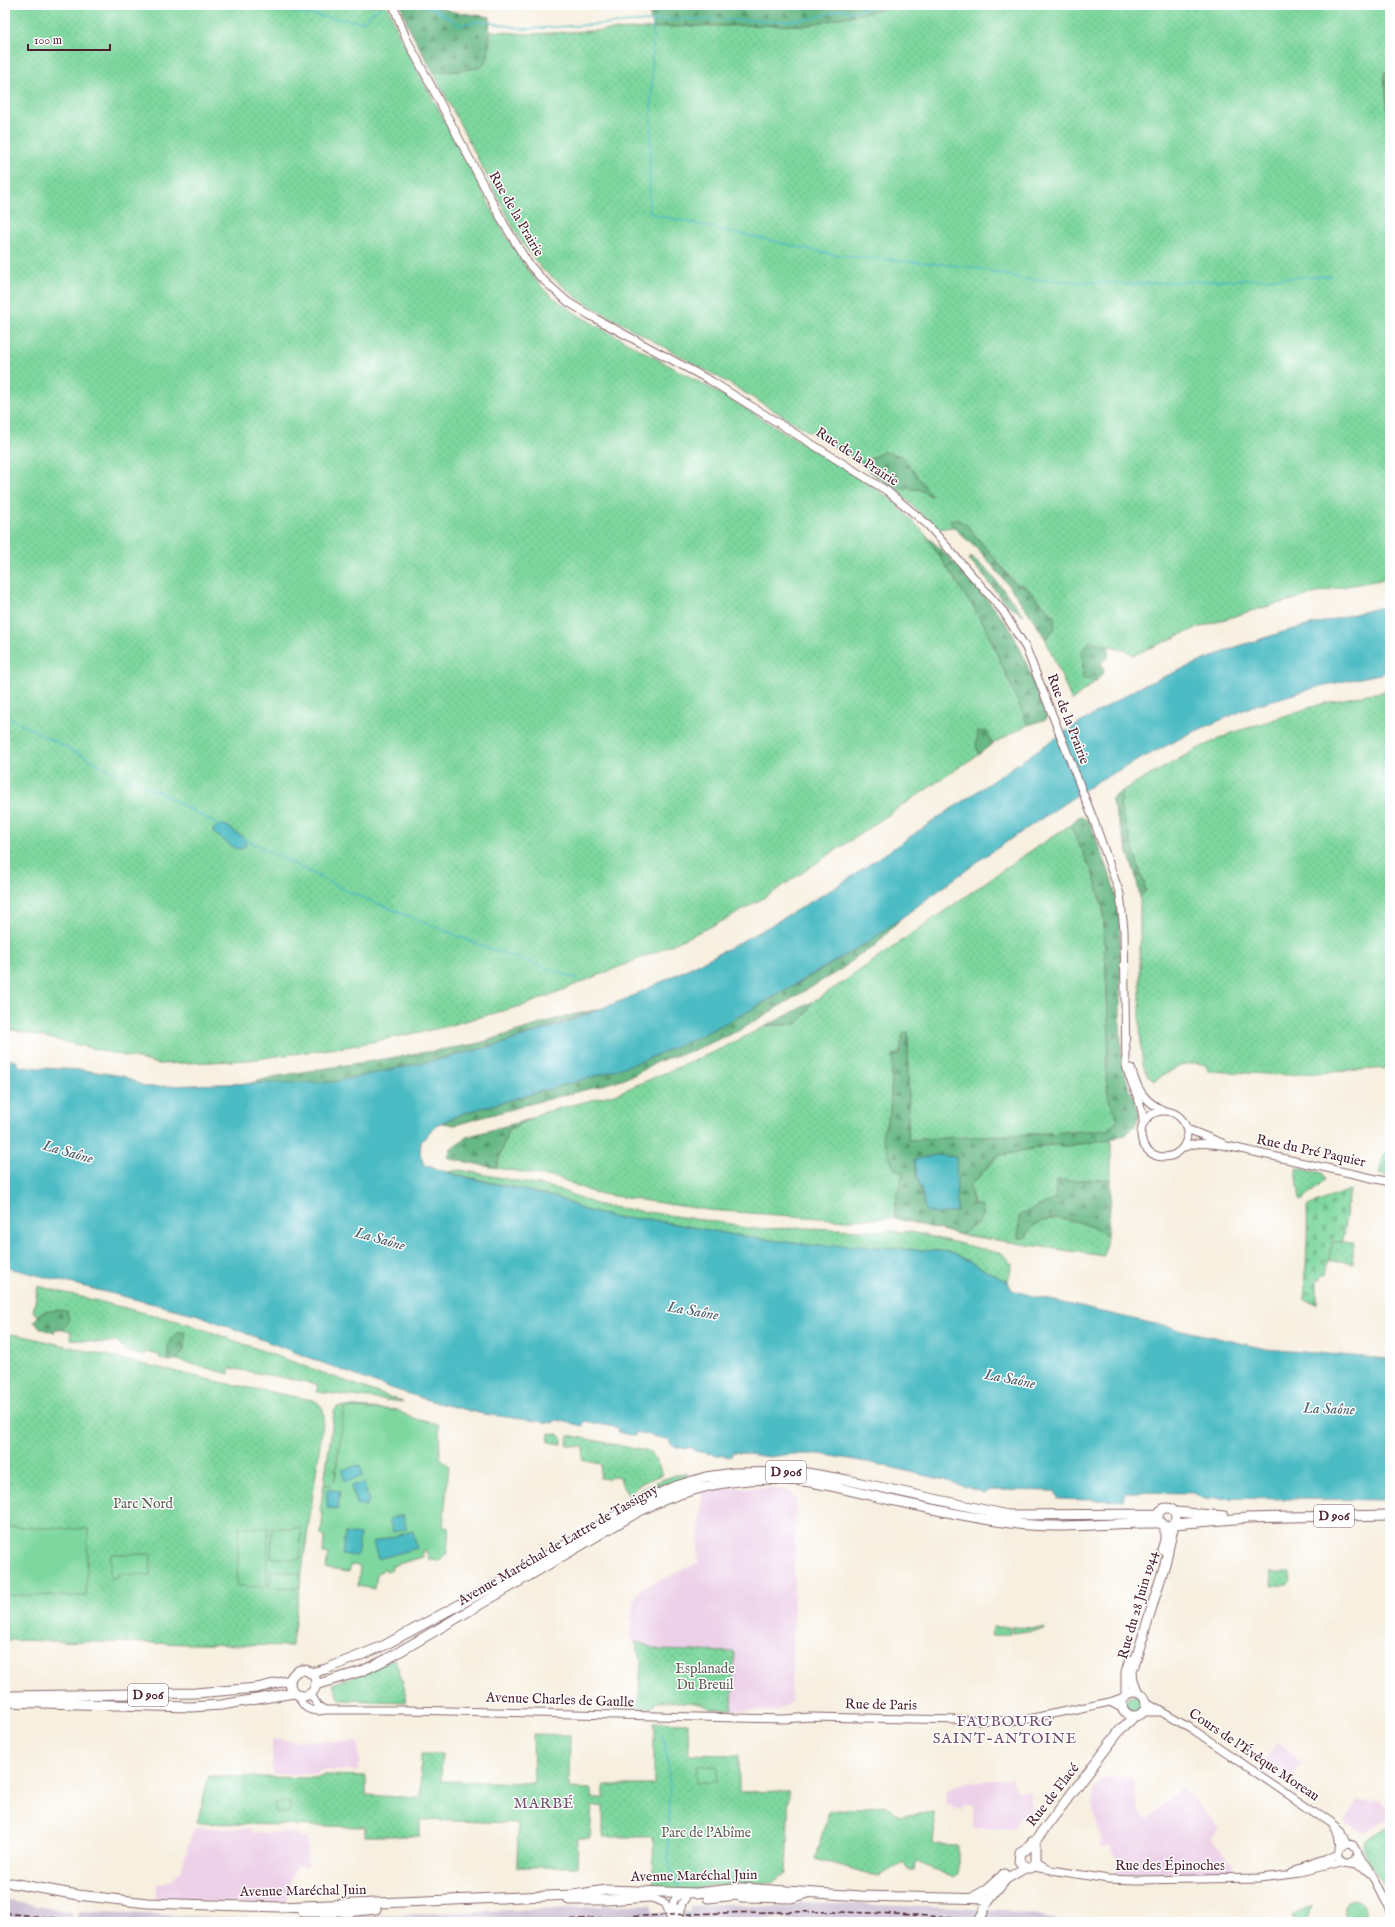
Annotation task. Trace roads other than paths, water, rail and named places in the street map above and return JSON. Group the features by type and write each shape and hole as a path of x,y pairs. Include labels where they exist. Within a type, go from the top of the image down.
{"main road":[{"name":"Avenue Maréchal de Lattre de Tassigny","path":"310,1673 326,1669 383,1646 505,1580 651,1496 690,1481 722,1474 791,1472 811,1473 1008,1515 1166,1522"},
{"name":"Avenue Maréchal de Lattre de Tassigny","path":"313,1689 362,1671 387,1659 636,1513 675,1495 707,1486 738,1481 794,1480 824,1484 940,1510 1012,1524 1040,1525 1166,1522"},
{"path":"1165,1508 1171,1508 1176,1512 1177,1518 1166,1522 1165,1508"},
{"name":"D 906","path":"1176,1512 1247,1518"},
{"name":"D 906","path":"1166,1522 1247,1518 1390,1515"},
{"name":"Rue du 28 Juin 1944","path":"1138,1693 1133,1680 1132,1672 1165,1564 1173,1532 1166,1522"},
{"name":"Rue du 28 Juin 1944","path":"1125,1696 1126,1672 1165,1540 1166,1522"},
{"path":"300,1670 310,1673 315,1678 313,1689 297,1694 291,1688 290,1680 293,1674 300,1670"},
{"name":"D 906","path":"5,1696 195,1693 251,1689 290,1680"},
{"path":"1132,1692 1138,1693 1146,1702 1145,1707 1139,1714 1124,1710 1122,1704 1125,1696 1132,1692"},
{"name":"D 906","path":"5,1702 191,1707 229,1704 297,1694"},
{"name":"Rue de Flacé","path":"1121,1729 1124,1710"},
{"name":"Rue de Flacé","path":"987,1903 1006,1879 1029,1860 1036,1840 1121,1729 1139,1714"},
{"name":"Rue de Flacé","path":"972,1898 986,1890 1004,1874 1029,1860"},
{"name":"Rue de Flacé","path":"979,1922 987,1903 1004,1874"},
{"name":"Avenue Maréchal Juin","path":"8,1882 78,1895 147,1903 280,1907 566,1895 596,1892"},
{"name":"Avenue Maréchal Juin","path":"8,1882 36,1892 88,1903 193,1909 347,1912 431,1905 560,1900 607,1900 649,1897 675,1898 741,1888 793,1891"},
{"name":"Avenue Maréchal Juin","path":"560,1900 606,1890 666,1892 684,1896 732,1896 742,1894 788,1895 793,1891"},
{"path":"793,1891 867,1896 972,1898 987,1903"},
{"path":"596,1892 607,1900"},
{"path":"732,1896 791,1898 798,1897 808,1892"}],"street":[{"name":"Rue de la Prairie","path":"393,5 406,38 504,224 524,257 541,278 568,302 589,315 711,381 870,479 900,500 927,524 1003,611 1026,648 1094,821 1117,884 1122,910 1126,1050"},
{"name":"Rue du Pré Paquier","path":"1126,1050 1132,1073 1141,1094 1150,1104 1179,1116 1185,1123 1187,1129 1220,1141 1227,1146"},
{"name":"Rue du Pré Paquier","path":"1126,1050 1125,1058 1127,1073 1142,1110 1142,1140 1145,1148 1154,1155 1169,1157 1179,1152 1183,1148 1202,1143 1227,1146 1390,1182"},
{"path":"1143,1124 1150,1116 1165,1111"},
{"path":"1183,1148 1188,1136 1187,1129"},
{"path":"313,1689 318,1706 325,1710"},
{"name":"Avenue Charles de Gaulle","path":"297,1694 301,1702 309,1710 316,1712 325,1710 407,1710 795,1719"},
{"name":"Rue de Paris","path":"795,1719 810,1717 1012,1721 1110,1702 1125,1696"},
{"path":"1110,1702 1124,1710"},
{"name":"Cours de l'Évêque Moreau","path":"1146,1702 1195,1731 1330,1822 1341,1832 1342,1845"},
{"name":"Cours de l'Évêque Moreau","path":"1139,1714 1162,1712"},
{"path":"1372,1877 1357,1864 1347,1862 1337,1855 1342,1845 1355,1846 1357,1854 1364,1862 1372,1877 1390,1912"},
{"path":"1347,1862 1353,1860 1357,1854"},
{"name":"Rue des Épinoches","path":"1287,1874 1337,1855"},
{"name":"Rue des Épinoches","path":"1029,1860 1053,1871 1108,1879 1136,1880 1262,1878 1305,1872 1347,1862"},
{"path":"666,1892 675,1898 678,1922"},
{"path":"678,1922 684,1896"},
{"path":"649,1897 665,1903 671,1922"},
{"path":"671,1922 672,1902 675,1898"}],"water":[{"name":"La Saône","path":"1378,608 1390,608 1390,672 1321,686 1253,706 1189,734 1098,781 984,857 870,941 747,1012 694,1039 642,1061 603,1074 464,1113 436,1125 421,1142 420,1153 424,1165 460,1176 559,1198 581,1209 615,1218 648,1219 735,1235 809,1245 860,1246 952,1252 1008,1282 1012,1290 1041,1298 1266,1349 1390,1359 1390,1502 1389,1500 1202,1498 1194,1493 1125,1492 1123,1501 1059,1499 1055,1491 990,1490 984,1493 945,1480 872,1463 820,1454 791,1454 770,1457 733,1452 730,1457 695,1451 695,1449 688,1447 687,1449 670,1445 670,1440 636,1432 635,1436 618,1432 619,1428 584,1421 583,1426 557,1420 552,1423 483,1414 434,1402 375,1383 198,1315 5,1267 5,1059 16,1061 20,1067 83,1070 123,1076 146,1087 333,1082 441,1059 501,1044 565,1023 628,998 714,956 768,927 839,885 1060,735 1139,687 1236,647 1283,632"},
{"path":"219,825 226,825 244,838 246,845 240,849 234,848 214,833 213,829"},
{"path":"935,1155 956,1157 957,1211 938,1214 926,1211 914,1160"},
{"path":"360,1465 363,1476 345,1481 341,1470"},
{"path":"364,1483 369,1501 367,1502 366,1506 356,1504 351,1486"},
{"path":"327,1489 340,1491 338,1509 327,1508"},
{"path":"403,1515 407,1529 393,1532 389,1519"},
{"path":"413,1531 417,1548 378,1559 373,1542"},
{"path":"345,1533 360,1535 357,1556 342,1554"}],"waterway":[{"path":"282,5 285,11 360,22 366,20 370,14 381,8"},
{"path":"421,5 436,10 460,25 481,21 525,29 681,19 790,21 814,18 843,9 850,12 884,5"},
{"path":"653,21 649,211 652,214 835,255 972,267 1024,279 1129,284 1331,276"},
{"path":"5,716 134,782 157,791 220,826"},
{"path":"243,838 349,892 485,947 578,979"},
{"path":"662,1733 667,1756 670,1787 668,1857 671,1870 679,1887"},
{"path":"688,1912 691,1922"}],"railway":[{"path":"516,1922 753,1912 872,1913 931,1916 990,1922"},
{"path":"5,1913 94,1922"}],"district":[{"name":"FAUBOURG SAINT-ANTOINE","path":"1005,1730"},
{"name":"MARBÉ","path":"544,1803"}],"park label":[{"name":"Parc Nord","path":"143,1504"},
{"name":"Esplanade Du Breuil","path":"705,1678"},
{"name":"Parc de l'Abîme","path":"706,1833"}]}
